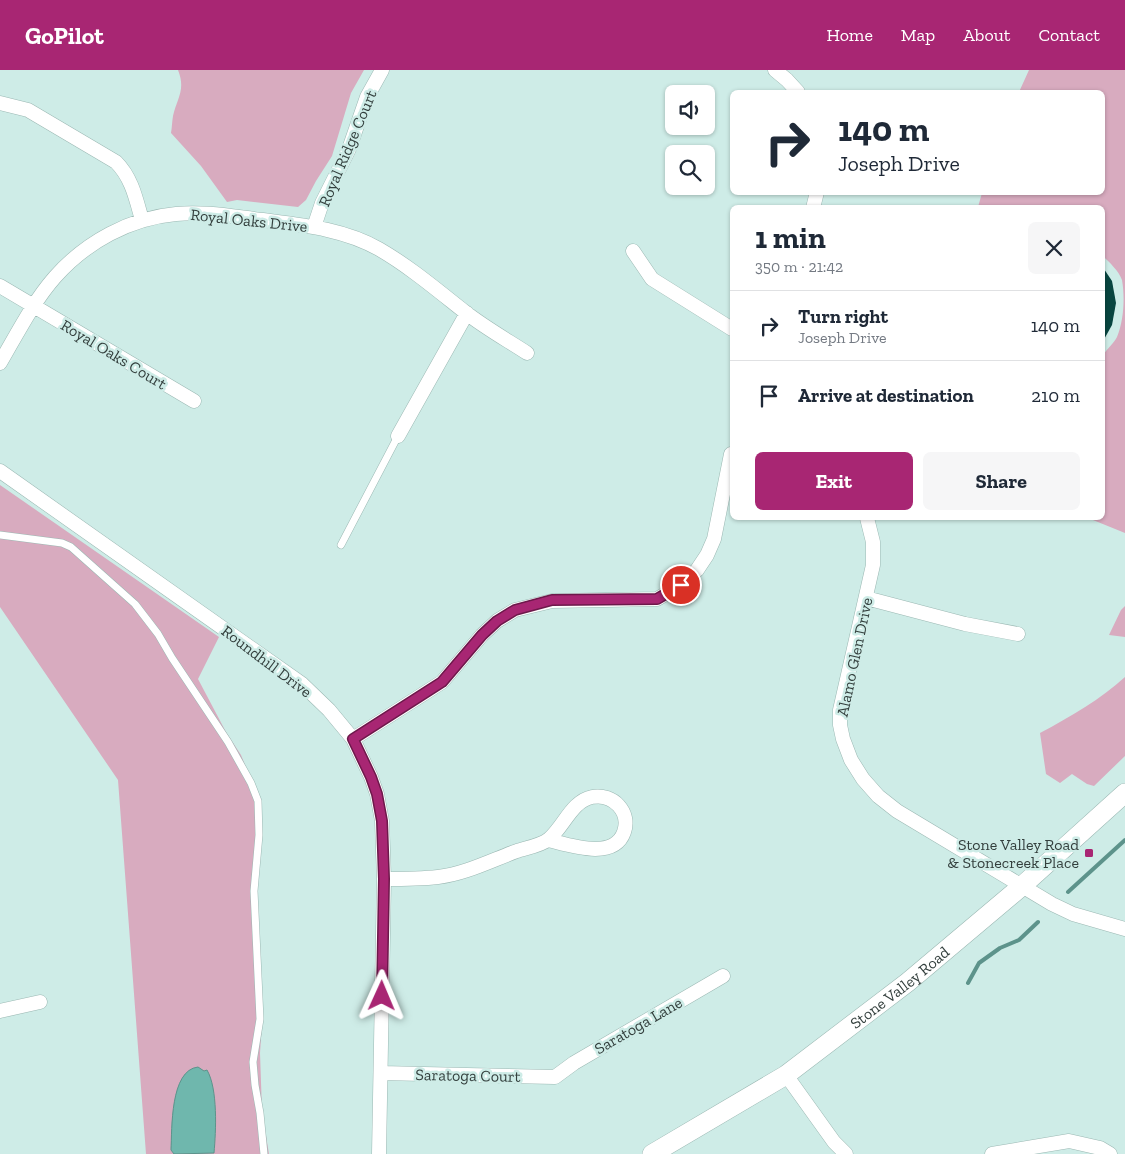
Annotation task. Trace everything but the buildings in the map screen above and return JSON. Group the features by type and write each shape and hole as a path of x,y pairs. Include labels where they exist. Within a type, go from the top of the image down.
{"street":[{"name":"Royal Ridge Court","path":"314,227 322,203 349,150 367,97 382,70"},
{"path":"775,70 796,90"},
{"path":"0,102 28,110 116,162 129,179 142,220"},
{"name":"Royal Oaks Drive","path":"0,363 34,306 55,277 87,247 114,231 142,220 175,214 195,214 314,227 352,237 379,249 423,278 466,313 528,353"},
{"path":"633,251 652,279 730,328"},
{"name":"Royal Oaks Court","path":"0,286 194,401"},
{"path":"398,436 466,313"},
{"path":"353,739 442,682 482,635 497,621 515,610 552,600 657,599 681,585 697,570 707,555 714,539 730,459"},
{"name":"Roundhill Drive","path":"0,471 302,684 329,710 353,739 364,760 377,794 382,821 384,879 379,1154"},
{"name":"Alamo Glen Drive","path":"867,520 872,542 873,565 840,710 840,725 843,739 851,760 862,779 878,796 897,810 1052,904 1073,914 1125,929"},
{"path":"866,598 965,624 1018,634"},
{"name":"Stone Valley Road","path":"652,1154 786,1075 908,982 1022,886 1125,793"},
{"path":"384,879 439,877 462,871 548,840 577,806 588,798 600,797 610,799 618,805 625,816 625,829 622,836 619,841 606,848 579,847 548,840"},
{"name":"Saratoga Lane","path":"555,1077 574,1062 723,976"},
{"path":"0,1011 40,1002"},
{"name":"Saratoga Court","path":"381,1074 555,1077"},
{"path":"786,1075 834,1142 846,1154"},
{"path":"992,1154 1068,1141 1100,1148 1110,1154"}],"lane":[{"path":"341,545 398,436"},
{"path":"0,535 62,543 70,547 135,604 158,634 228,742 251,783 258,801 259,835 254,891 260,1019 253,1062 264,1154"}],"shaded area":[{"path":"178,70 364,70 351,93 332,156 306,200 298,207 237,200 227,202 201,166 171,133 173,116 181,89"},
{"path":"1029,70 1125,70 1125,533 1093,520 1105,520 1105,353 1117,337 1123,308 1121,277 1105,258 1105,205 979,205 981,195 1105,195 1105,90 1020,90"},
{"path":"0,485 219,637 198,679 226,732 241,755 262,806 256,912 263,1008 260,1053 262,1111 269,1154 146,1154 118,780 0,607"},
{"path":"1125,606 1125,637 1109,635 1121,610"},
{"path":"1125,677 1125,756 1094,786 1087,784 1072,774 1060,783 1046,774 1040,733 1085,707"},
{"path":"198,1067 204,1071 207,1070 213,1088 216,1122 214,1153 174,1154 171,1150 174,1102 177,1089 182,1078 189,1071"}],"waterway":[{"path":"1068,892 1125,840"},
{"path":"968,983 979,963 1000,948 1019,940 1038,922"}],"place":[{"name":"Stone Valley Road & Stonecreek Place","path":"1089,853"}],"route":[{"path":"382,996 384,879 382,821 377,794 371,777 353,739 442,682 482,635 506,614 552,600 657,599 681,585"}]}
